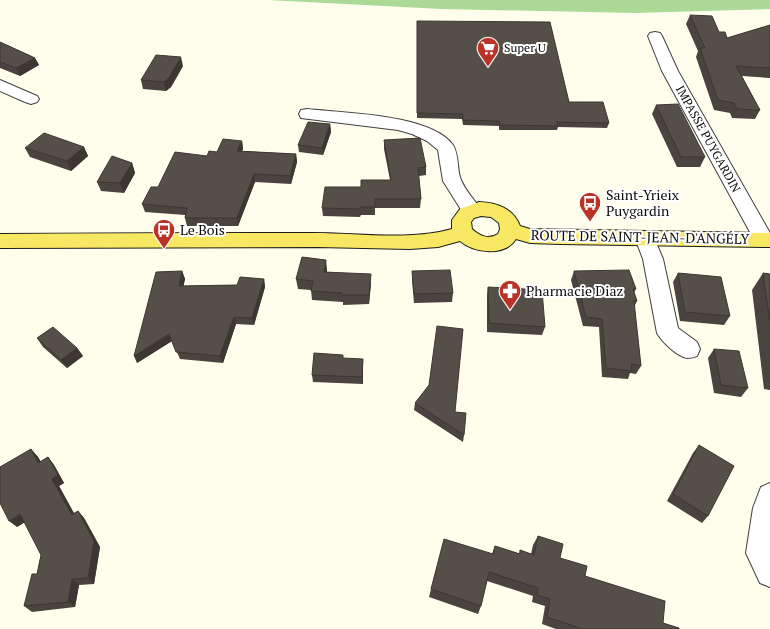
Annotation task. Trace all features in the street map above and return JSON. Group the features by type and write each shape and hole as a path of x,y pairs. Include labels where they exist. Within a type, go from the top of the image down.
{"main road":[{"path":"487,209 502,214 510,224 511,230 504,240 488,245 472,241 463,233 460,225 462,219 472,211 487,209"},
{"name":"ROUTE DE SAINT-JEAN-D'ANGÉLY","path":"511,230 530,236 545,237 767,240"},
{"path":"0,241 317,240 410,242 438,240 463,233"}],"street":[{"name":"IMPASSE PUYGARDIN","path":"656,36 670,71 767,240"},
{"path":"0,85 31,99"},
{"path":"307,114 388,123 423,131 430,135 446,148 452,178 472,211"},
{"path":"645,238 653,258 668,333 689,349"},
{"path":"770,496 766,508 760,552 770,573"}],"green space":[{"path":"268,0 770,0 770,9 635,13 442,9"}],"building":[{"path":"690,15 712,16 719,32 725,32 727,38 770,25 770,68 736,66 760,110 737,109 734,103 718,100 700,48 705,48"},
{"name":"Super U","path":"417,21 550,22 569,102 603,102 609,123 557,122 558,126 500,125 499,121 463,120 463,114 417,113"},
{"path":"0,42 35,58 16,68 0,62"},
{"path":"156,55 181,57 169,78 164,82 141,80"},
{"path":"678,104 705,157 681,157 656,105"},
{"path":"308,122 330,124 322,148 298,145"},
{"path":"44,133 84,147 67,161 25,148"},
{"path":"420,138 426,167 418,168 421,199 375,199 375,207 360,207 360,209 322,208 325,187 361,187 361,180 391,180 384,140"},
{"path":"223,139 242,141 237,151 296,154 290,176 254,174 237,218 185,218 187,208 142,204 151,187 158,187 175,152 207,156 209,151 217,152"},
{"path":"112,156 132,163 120,183 97,182"},
{"path":"302,257 326,260 324,272 371,274 369,295 342,295 342,293 311,291 313,281 296,279"},
{"path":"450,270 453,293 414,294 412,271"},
{"path":"629,270 636,289 633,289 637,301 634,301 641,366 631,364 632,371 606,368 602,319 586,317 574,271"},
{"path":"182,271 179,286 237,285 240,277 264,279 252,318 234,317 220,356 176,352 169,334 134,356 156,272"},
{"path":"678,273 721,277 730,316 685,312"},
{"path":"763,273 770,274 770,323"},
{"path":"488,287 542,290 545,327 489,323"},
{"path":"437,326 463,329 455,412 466,413 464,435 415,403 429,385"},
{"path":"53,327 77,348 61,360 37,338"},
{"path":"714,349 739,351 748,388 721,385"},
{"path":"314,353 343,355 343,358 363,359 362,377 312,375"},
{"path":"699,445 734,466 708,516 673,494"},
{"path":"31,449 38,463 48,457 58,475 52,479 72,515 78,511 94,541 88,578 72,579 68,602 24,606 32,574 37,574 41,555 20,514 9,521 0,503 0,467"},
{"path":"538,536 563,544 560,558 587,566 585,576 665,601 663,623 679,629 583,629 547,617 550,599 537,595 538,588 489,572 481,606 431,589 444,539 493,554 495,546 520,554 520,550 534,555"}],"place":[{"name":"Super U","path":"488,68"},
{"name":"Saint-Yrieix Puygardin","path":"590,222"},
{"name":"Le Bois","path":"164,250"},
{"name":"Pharmacie Diaz","path":"510,310"}]}
